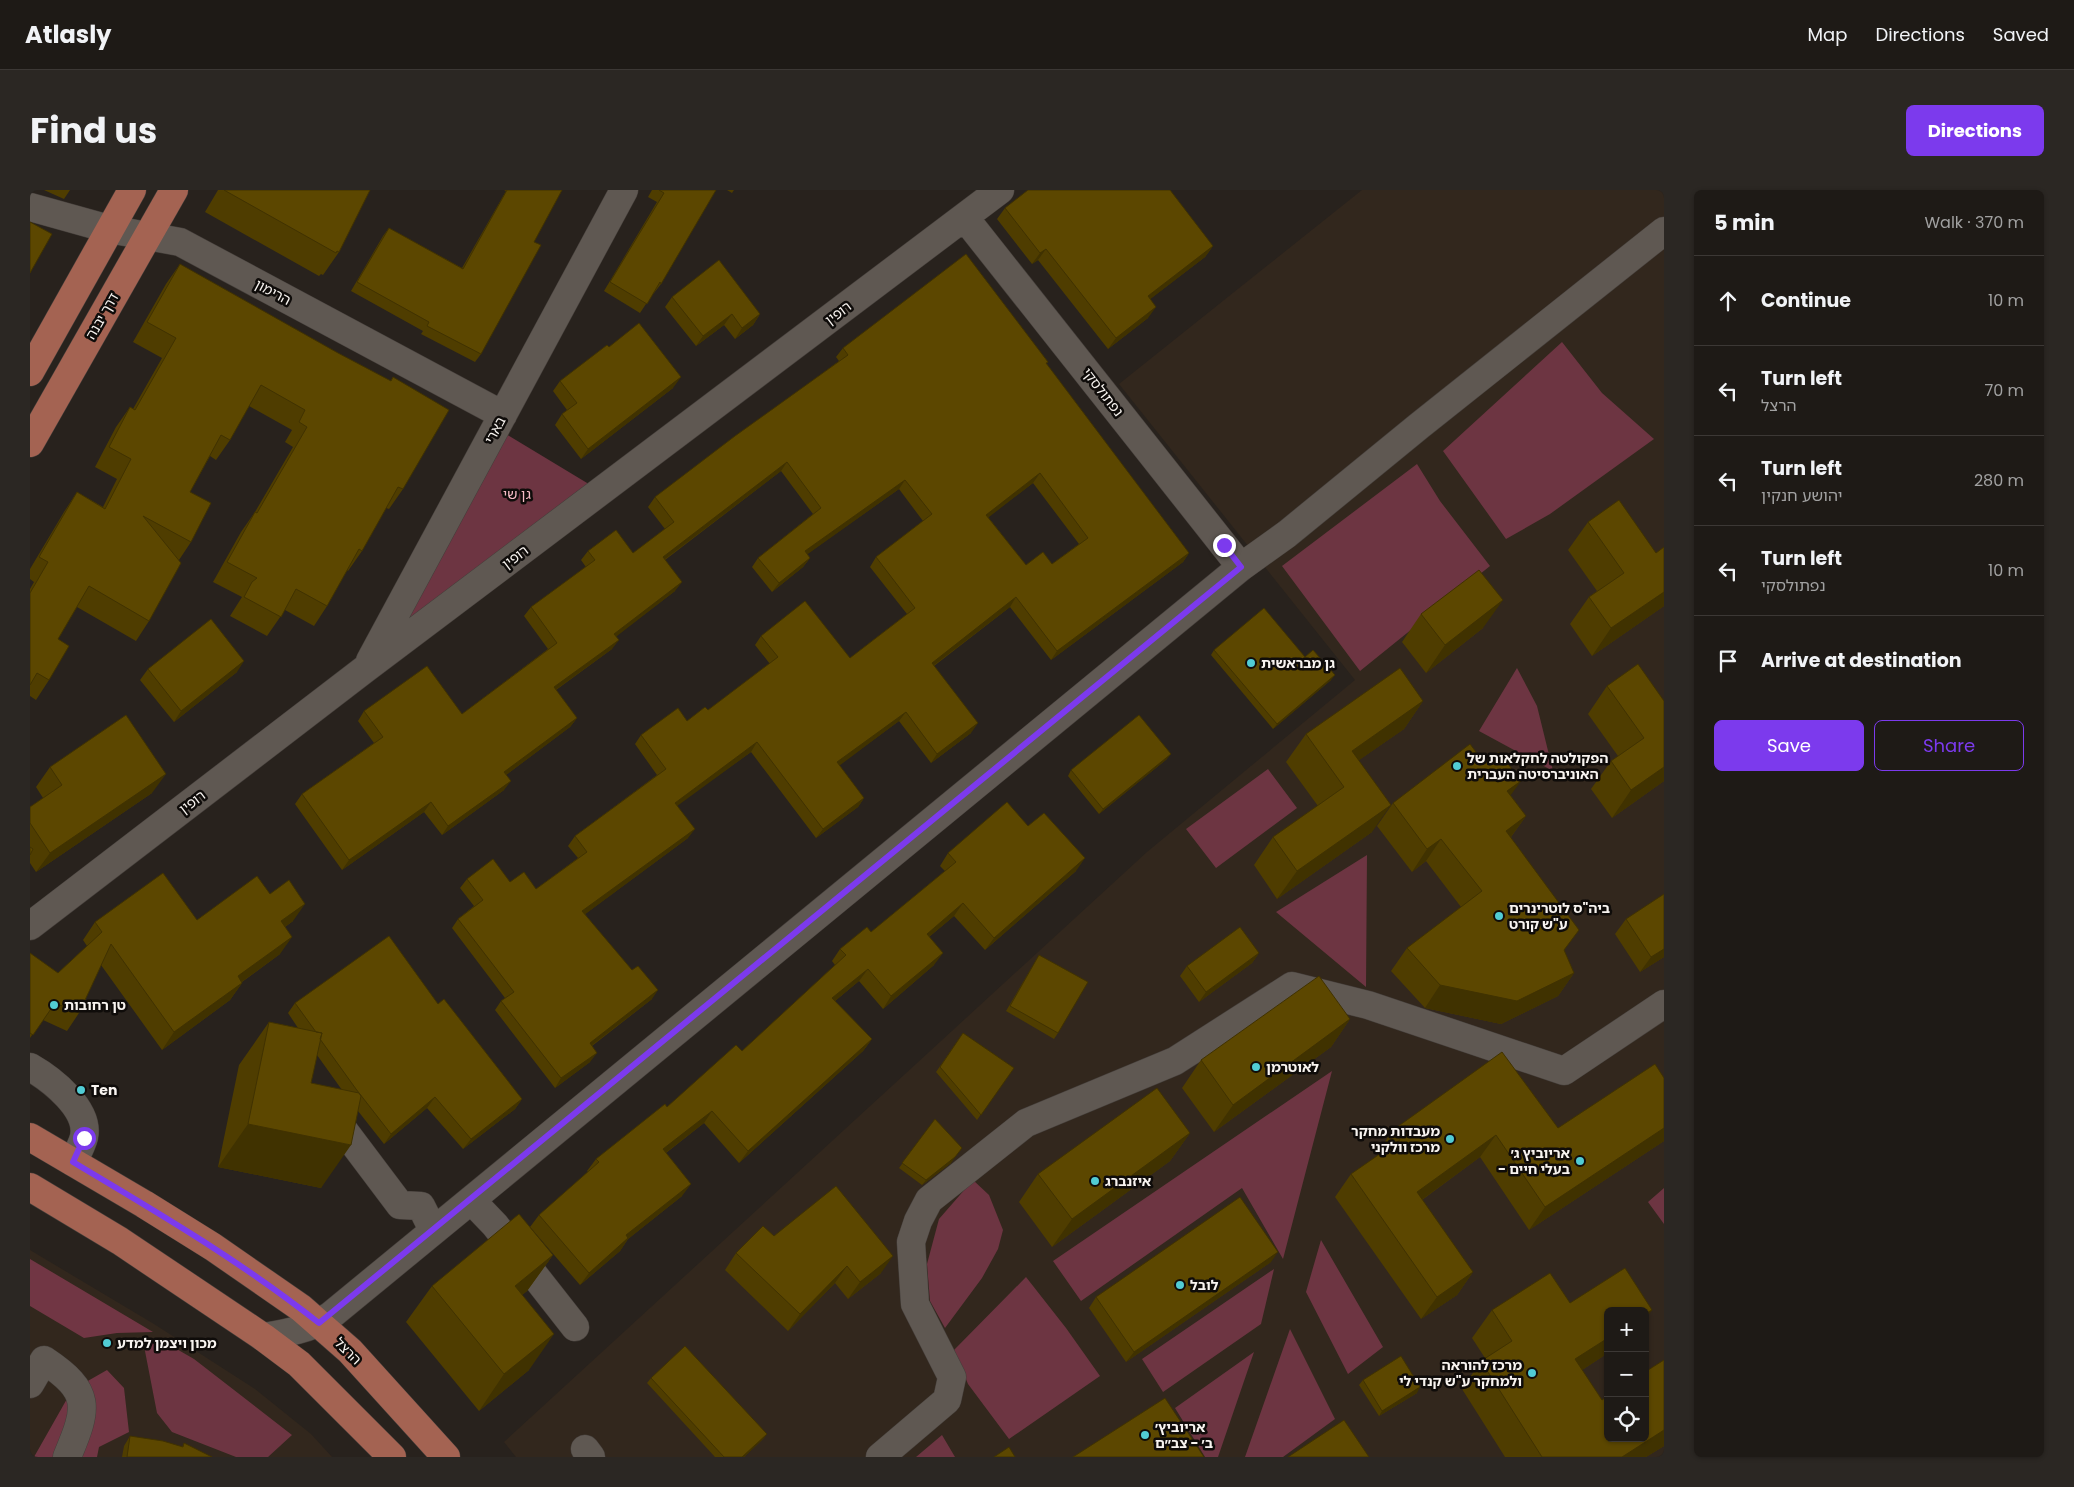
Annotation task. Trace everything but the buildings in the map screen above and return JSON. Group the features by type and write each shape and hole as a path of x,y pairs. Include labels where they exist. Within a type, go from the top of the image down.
{"main road":[{"path":"30,372 132,190"},
{"name":"דרך יבנה","path":"30,443 174,190"},
{"name":"הרצל","path":"30,1137 213,1247 319,1323 350,1351 446,1457"},
{"path":"30,1187 120,1241 263,1336 299,1364 392,1457"}],"street":[{"name":"בארי","path":"366,669 624,190"},
{"name":"רופין","path":"30,926 366,669 966,218 1000,190"},
{"name":"הרימון","path":"30,207 109,229 180,242 503,415"},
{"name":"נפתולסקי","path":"966,218 1241,567"},
{"path":"263,1336 290,1332 319,1323 1241,567 1287,534 1664,231"},
{"path":"880,1457 947,1400 952,1377 915,1304 911,1242 918,1221 929,1200 1026,1123 1175,1061 1292,986 1368,1005 1564,1071 1664,1004"},
{"path":"30,1067 47,1076 79,1110 84,1126 84,1138 73,1162"},
{"path":"316,1094 400,1205 421,1206 433,1230"},
{"path":"471,1200 495,1225 575,1326"},
{"path":"30,1384 44,1360 70,1380 79,1391 81,1417 78,1432 68,1457"}],"shaded area":[{"name":"הפקולטה לחקלאות של האוניברסיטה העברית","path":"1362,190 1664,190 1664,1457 516,1457 504,1442 1147,852 1355,680 1119,384"},
{"name":"מכון ויצמן למדע","path":"30,1250 154,1324 255,1389 311,1434 332,1457 30,1457"},
{"path":"30,1259 153,1332 117,1333 84,1338 30,1306"},
{"path":"107,1370 124,1388 129,1432 99,1447 97,1457 34,1457 72,1390"}],"green space":[{"path":"1562,342 1602,393 1654,439 1550,514 1506,539 1443,451"},
{"name":"גן שי","path":"501,431 597,489 386,645"},
{"path":"1417,464 1440,501 1490,566 1360,671 1282,566"},
{"path":"1517,668 1537,706 1553,771 1479,731"},
{"path":"1268,769 1297,808 1216,868 1186,829"},
{"path":"1367,855 1366,987 1276,912"},
{"path":"1332,1071 1283,1259 1242,1188 1081,1301 1053,1261"},
{"path":"973,1180 989,1195 1003,1230 998,1249 982,1278 945,1328 930,1301 927,1264 939,1219"},
{"path":"1664,1188 1664,1224 1648,1202"},
{"path":"1321,1240 1383,1347 1348,1374 1306,1292"},
{"path":"1274,1269 1261,1324 1163,1392 1142,1359"},
{"path":"1026,1277 1066,1328 1100,1376 1009,1439 968,1384 954,1350"},
{"path":"1290,1329 1335,1419 1283,1457 1245,1457"},
{"path":"161,1340 194,1359 292,1435 268,1457 236,1457 172,1432 157,1413 144,1346"},
{"path":"1254,1352 1218,1457 1205,1457 1175,1408"},
{"path":"942,1435 955,1457 916,1457"}],"place":[{"name":"גן מבראשית","path":"1251,663"},
{"name":"הפקולטה לחקלאות של האוניברסיטה העברית","path":"1457,766"},
{"name":"ביה\"ס לוטרינרים ע\"ש קורט","path":"1499,916"},
{"name":"טן רחובות","path":"54,1005"},
{"name":"לאוטרמן","path":"1256,1067"},
{"name":"Ten","path":"81,1090"},
{"name":"מעבדות מחקר מרכז וולקני","path":"1450,1139"},
{"name":"אריוביץ ג׳ - בעלי חיים","path":"1580,1161"},
{"name":"איזנברג","path":"1095,1181"},
{"name":"לובל","path":"1180,1285"},
{"name":"מכון ויצמן למדע","path":"107,1343"},
{"name":"מרכז להוראה ולמחקר ע\"ש קנדי לי","path":"1532,1373"},
{"name":"אריוביץ׳ ב׳ - צב״ם","path":"1145,1435"}],"route":[{"path":"84,1138 73,1162 213,1247 301,1308 319,1323 330,1316 1241,567 1224,545"}]}
